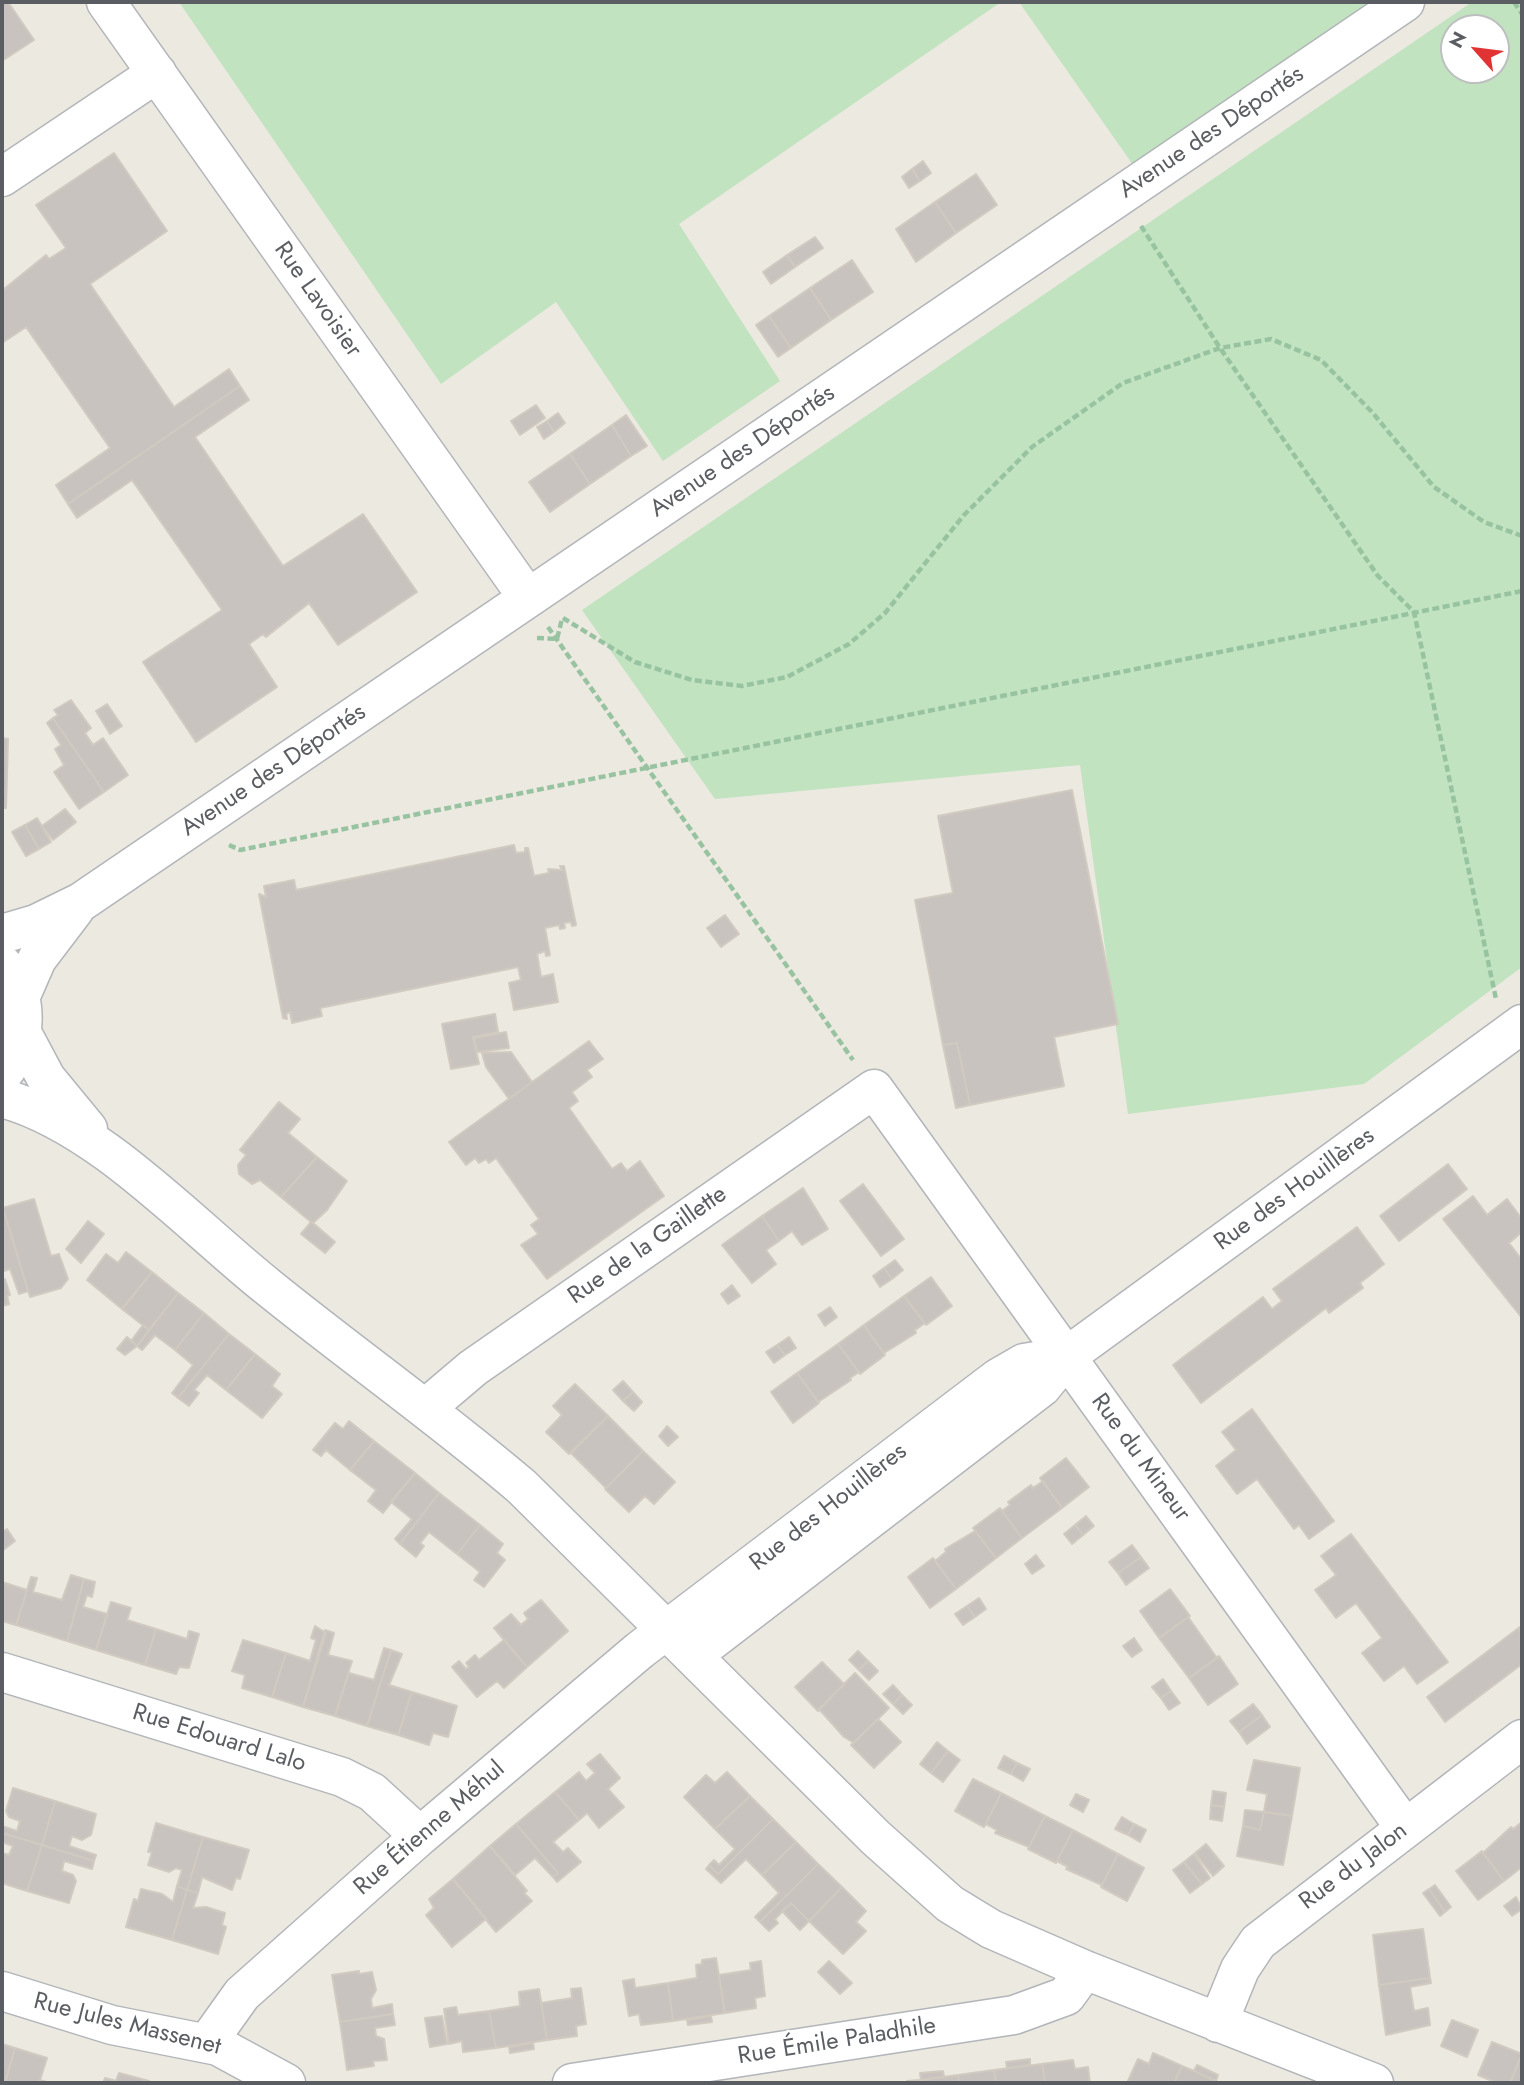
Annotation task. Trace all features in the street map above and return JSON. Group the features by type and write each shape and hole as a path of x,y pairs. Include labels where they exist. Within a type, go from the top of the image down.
{"street":[{"name":"Rue Lavoisier","path":"106,2 528,598"},
{"name":"Avenue des Déportés","path":"2,934 36,923 81,902 1405,2"},
{"path":"2,177 156,73"},
{"name":"Avenue des Déportés","path":"2,1075 15,1055 21,1015 37,959 81,902"},
{"path":"2,964 12,978 21,1015 46,1078 112,1157"},
{"name":"Rue des Houillères","path":"693,1655 1042,1387 1067,1356 1513,1031"},
{"name":"Rue du Mineur","path":"874,1089 1405,1828"},
{"name":"Rue de la Gaillette","path":"426,1407 473,1368 874,1089"},
{"path":"2,1098 58,1121 112,1157 277,1294 426,1407 522,1487 876,1838 950,1904 999,1933 1085,1970 1374,2083"},
{"name":"Rue des Houillères","path":"666,1629 719,1593 998,1378 1024,1363 1067,1356"},
{"name":"Rue Étienne Méhul","path":"207,2043 242,1994 420,1836 666,1629"},
{"name":"Rue Edouard Lalo","path":"2,1672 342,1777 372,1792 420,1836"},
{"name":"Rue du Jalon","path":"1218,2023 1240,1969 1258,1942 1522,1739"},
{"name":"Rue Émile Paladhile","path":"572,2083 704,2073 1014,2015 1066,1996 1085,1970"},
{"name":"Rue Jules Massenet","path":"2,1991 112,2025 207,2043 237,2054 286,2083"}],"path":[{"path":"1514,2 1522,14"},
{"path":"1121,195 1220,348 1378,576 1415,612 1513,1031"},
{"path":"562,618 635,662 692,680 742,686 787,677 849,644 885,613 964,514 1032,447 1123,383 1220,348 1272,339 1321,360 1371,412 1434,487 1484,523 1522,536"},
{"path":"190,829 240,850 1522,591"},
{"path":"528,598 874,1089"}],"green space":[{"path":"179,2 1001,2 679,224 780,381 663,461 556,302 441,384"},
{"path":"1019,2 1375,2 1133,165"},
{"path":"1472,2 1522,2 1522,967 1364,1084 1128,1114 1080,765 715,799 582,610 1440,24 1440,84 1510,84 1510,14 1454,14"}],"building":[{"path":"2,2 8,2 34,40 2,61"},
{"path":"114,153 167,231 90,284 174,407 229,369 240,386 68,504 56,485 110,448 26,327 2,343 2,285 4,289 46,255 49,259 66,248 36,205"},
{"path":"923,161 931,173 920,181 912,169"},
{"path":"912,169 920,181 909,188 902,177"},
{"path":"976,174 997,205 956,233 935,202"},
{"path":"935,202 956,233 916,262 896,229"},
{"path":"815,237 823,248 795,267 787,255"},
{"path":"787,255 795,267 771,284 763,272"},
{"path":"852,260 873,292 831,320 810,288"},
{"path":"810,288 831,320 791,348 769,316"},
{"path":"769,316 791,348 778,357 756,325"},
{"path":"240,386 249,400 195,437 283,566 363,514 417,592 338,645 309,603 266,637 263,634 249,644 277,687 196,742 143,662 222,610 132,480 77,518 68,504"},
{"path":"536,405 545,418 520,435 511,421"},
{"path":"558,413 565,423 554,432 547,421"},
{"path":"626,415 647,446 631,456 612,425"},
{"path":"547,421 554,432 544,439 537,427"},
{"path":"612,425 631,456 590,484 570,454"},
{"path":"570,454 590,484 550,512 529,482"},
{"path":"71,700 91,728 85,733 93,745 103,738 128,775 104,792 53,718 58,715 54,710"},
{"path":"107,704 122,726 110,734 96,711"},
{"path":"53,718 104,792 79,809 54,772 64,765 55,749 61,745 47,723"},
{"path":"2,738 8,739 6,808 2,808"},
{"path":"1072,790 1118,1024 1054,1037 1064,1086 970,1105 957,1043 943,1045 915,900 953,893 938,816"},
{"path":"65,809 76,822 53,840 42,826"},
{"path":"37,818 51,842 39,849 25,825"},
{"path":"25,825 39,849 26,856 12,832"},
{"path":"514,845 516,853 525,852 525,848 528,848 534,876 549,873 548,869 562,870 560,866 564,866 576,925 572,926 571,922 564,923 565,928 560,929 559,925 545,928 550,955 546,956 545,951 537,954 541,977 553,974 558,1002 514,1010 509,983 521,980 518,967 320,1008 322,1016 292,1023 290,1012 286,1014 287,1019 283,1018 259,894 266,897 264,886 294,880 296,890"},
{"path":"725,915 739,934 721,947 707,928"},
{"path":"495,1014 498,1032 473,1037 479,1064 451,1069 442,1024"},
{"path":"506,1032 509,1048 477,1052 474,1038"},
{"path":"589,1041 603,1059 587,1070 592,1077 572,1092 578,1101 569,1108 612,1169 621,1163 627,1171 640,1161 664,1196 547,1279 521,1245 538,1234 531,1225 539,1219 496,1158 489,1163 486,1159 479,1163 475,1158 466,1165 449,1142"},
{"path":"957,1043 970,1105 956,1108 943,1045"},
{"path":"511,1052 532,1082 509,1099 486,1067 482,1053"},
{"path":"279,1102 300,1119 288,1133 317,1157 281,1197 260,1180 252,1184 239,1174 238,1165 246,1155 240,1150"},
{"path":"317,1157 347,1181 327,1210 313,1223 335,1242 325,1253 301,1234 311,1222 281,1197"},
{"path":"1448,1164 1467,1189 1399,1241 1380,1216"},
{"path":"863,1184 904,1239 881,1256 840,1201"},
{"path":"803,1188 828,1229 802,1245 792,1231 779,1241 762,1216"},
{"path":"1473,1196 1487,1215 1507,1199 1522,1219 1522,1232 1509,1243 1522,1260 1522,1318 1443,1219"},
{"path":"34,1199 51,1256 59,1254 68,1279 61,1288 30,1297 3,1208"},
{"path":"3,1208 28,1291 19,1294 10,1269 4,1271 2,1264"},
{"path":"762,1216 779,1241 766,1250 776,1264 752,1283 722,1245"},
{"path":"88,1221 104,1234 81,1263 66,1249"},
{"path":"1357,1227 1384,1264 1360,1283 1363,1288 1329,1313 1326,1308 1201,1403 1173,1365 1263,1297 1272,1309 1282,1301 1273,1289"},
{"path":"126,1252 152,1272 122,1309 87,1280 106,1254 118,1263"},
{"path":"895,1260 903,1270 892,1279 884,1268"},
{"path":"884,1268 892,1279 880,1287 873,1276"},
{"path":"152,1272 178,1293 149,1330 122,1309"},
{"path":"931,1277 952,1306 926,1325 904,1296"},
{"path":"5,1279 10,1295 7,1296 9,1304 2,1306 2,1280"},
{"path":"732,1285 740,1296 728,1304 721,1294"},
{"path":"178,1293 204,1313 175,1350 155,1335 142,1350 137,1346"},
{"path":"904,1296 925,1323 915,1330 916,1333 884,1353 864,1325"},
{"path":"830,1307 837,1317 825,1326 818,1315"},
{"path":"204,1313 229,1334 178,1398 172,1393 193,1365 175,1350"},
{"path":"143,1325 149,1330 137,1346 131,1341"},
{"path":"864,1325 885,1355 860,1374 838,1344"},
{"path":"229,1334 255,1354 226,1390 207,1375 194,1390 199,1393 189,1406 178,1398"},
{"path":"127,1337 137,1346 125,1355 117,1349"},
{"path":"789,1337 796,1348 785,1355 777,1345"},
{"path":"838,1344 859,1372 818,1402 797,1373"},
{"path":"777,1345 785,1355 774,1363 766,1352"},
{"path":"255,1354 280,1374 272,1386 282,1394 262,1418 226,1390"},
{"path":"797,1373 819,1403 793,1423 771,1392"},
{"path":"623,1381 633,1392 623,1401 613,1390"},
{"path":"575,1384 608,1416 569,1454 546,1432 562,1415 553,1406"},
{"path":"633,1392 642,1402 634,1411 623,1401"},
{"path":"1252,1409 1334,1521 1309,1539 1299,1525 1294,1529 1257,1479 1237,1494 1216,1466 1236,1450 1222,1432"},
{"path":"608,1416 643,1451 606,1488 571,1453"},
{"path":"349,1421 374,1441 350,1470 326,1450 321,1456 313,1450 335,1423 343,1429"},
{"path":"667,1426 678,1437 668,1446 659,1436"},
{"path":"374,1441 415,1473 383,1513 368,1501 376,1490 350,1470"},
{"path":"643,1451 675,1482 654,1504 645,1496 629,1512 605,1489"},
{"path":"1066,1458 1089,1487 1062,1508 1040,1478"},
{"path":"415,1473 439,1493 400,1544 395,1539 412,1519 391,1502"},
{"path":"1043,1481 1062,1508 1022,1538 1002,1511 1010,1505 1008,1502 1031,1485 1033,1488"},
{"path":"439,1493 480,1525 457,1554 429,1532 420,1543 424,1546 416,1557 400,1544"},
{"path":"1000,1508 1022,1538 996,1558 973,1528"},
{"path":"1086,1516 1094,1526 1083,1535 1075,1525"},
{"path":"480,1525 503,1544 497,1553 505,1560 484,1587 474,1580 480,1572 457,1554"},
{"path":"1075,1525 1083,1535 1072,1544 1064,1534"},
{"path":"7,1529 15,1541 2,1551 2,1532"},
{"path":"975,1531 996,1558 956,1589 935,1561 946,1552 945,1549"},
{"path":"1351,1534 1448,1662 1417,1684 1404,1666 1384,1681 1362,1653 1382,1638 1356,1603 1336,1618 1315,1590 1336,1575 1321,1556"},
{"path":"1132,1545 1141,1557 1118,1573 1109,1562"},
{"path":"1036,1555 1044,1566 1032,1574 1025,1564"},
{"path":"1141,1557 1149,1568 1126,1585 1118,1573"},
{"path":"933,1558 956,1589 930,1608 908,1577"},
{"path":"71,1575 84,1579 67,1641 16,1625 31,1577 37,1578 33,1592 62,1600"},
{"path":"84,1579 95,1582 92,1597 87,1595 83,1607 107,1614 96,1650 67,1641"},
{"path":"2,1582 27,1590 16,1625 2,1621"},
{"path":"1170,1589 1190,1616 1159,1638 1140,1611"},
{"path":"979,1598 986,1609 975,1617 967,1606"},
{"path":"541,1600 568,1631 527,1667 494,1628 511,1614 521,1625 528,1619 524,1613"},
{"path":"111,1602 131,1608 127,1620 156,1629 145,1665 96,1650"},
{"path":"967,1606 975,1617 963,1625 955,1614"},
{"path":"1188,1617 1217,1658 1189,1678 1159,1638"},
{"path":"315,1626 326,1633 303,1707 272,1697 286,1653 310,1661 316,1640 311,1638"},
{"path":"1520,1627 1522,1664 1445,1722 1427,1697"},
{"path":"156,1629 187,1639 189,1631 199,1634 189,1668 179,1667 176,1674 145,1665"},
{"path":"325,1630 334,1633 328,1655 352,1661 335,1716 303,1707"},
{"path":"1134,1638 1142,1650 1132,1657 1123,1646"},
{"path":"243,1640 286,1653 272,1697 242,1688 245,1675 232,1671"},
{"path":"504,1640 527,1667 504,1688 497,1681 477,1697 452,1667 459,1661 466,1669 469,1667 466,1663 475,1655 479,1660"},
{"path":"384,1648 391,1650 367,1726 335,1716 349,1673 374,1680"},
{"path":"391,1650 402,1654 389,1685 412,1692 398,1735 367,1726"},
{"path":"858,1651 868,1661 859,1670 849,1660"},
{"path":"1219,1656 1238,1684 1208,1705 1189,1678"},
{"path":"868,1661 878,1671 869,1680 859,1670"},
{"path":"822,1662 844,1684 818,1711 795,1687"},
{"path":"855,1673 889,1708 854,1743 844,1737 819,1709"},
{"path":"1163,1679 1171,1691 1161,1698 1152,1687"},
{"path":"893,1685 902,1695 893,1704 883,1694"},
{"path":"1171,1691 1180,1703 1169,1710 1161,1698"},
{"path":"412,1692 457,1706 448,1737 433,1733 429,1745 398,1735"},
{"path":"902,1695 912,1705 903,1714 893,1704"},
{"path":"1253,1704 1262,1715 1239,1732 1230,1721"},
{"path":"1262,1715 1270,1727 1247,1744 1239,1732"},
{"path":"878,1719 901,1742 874,1768 851,1745"},
{"path":"937,1742 948,1751 931,1773 920,1764"},
{"path":"948,1751 960,1760 943,1782 931,1773"},
{"path":"600,1754 620,1778 608,1789 624,1807 599,1828 587,1813 579,1820 555,1792 579,1772 586,1781 595,1773 587,1764"},
{"path":"1004,1756 1017,1763 1011,1774 998,1768"},
{"path":"1254,1760 1300,1768 1292,1816 1264,1812 1267,1794 1247,1790"},
{"path":"1017,1763 1030,1769 1023,1781 1011,1774"},
{"path":"727,1772 750,1796 715,1829 684,1797 706,1775 715,1783"},
{"path":"973,1779 1001,1793 984,1827 955,1811"},
{"path":"13,1788 55,1801 42,1845 2,1833 2,1826 17,1831 20,1821 9,1817 6,1811"},
{"path":"1213,1791 1226,1793 1224,1807 1211,1805"},
{"path":"555,1792 579,1820 553,1842 563,1852 568,1848 581,1862 557,1882 553,1877 558,1873 516,1824"},
{"path":"1001,1793 1045,1816 1029,1847 995,1833 997,1830 986,1824"},
{"path":"1076,1794 1089,1800 1083,1812 1070,1805"},
{"path":"750,1796 773,1819 718,1874 709,1865 714,1860 719,1865 735,1849 715,1829"},
{"path":"55,1801 96,1814 91,1835 82,1840 72,1836 69,1846 96,1855 94,1861 42,1845"},
{"path":"1211,1805 1224,1807 1222,1821 1210,1819"},
{"path":"1245,1810 1264,1812 1260,1830 1243,1826"},
{"path":"1264,1812 1292,1816 1283,1865 1237,1856 1243,1826 1260,1830"},
{"path":"1045,1816 1073,1830 1056,1863 1028,1849"},
{"path":"1122,1817 1134,1824 1128,1835 1115,1829"},
{"path":"773,1819 796,1842 762,1875 746,1859 721,1883 706,1869 709,1865 718,1874"},
{"path":"1522,1822 1522,1867 1504,1881 1483,1853 1511,1827 1513,1829"},
{"path":"156,1823 203,1837 187,1890 177,1886 182,1870 176,1868 169,1872 148,1865 152,1852 148,1852"},
{"path":"516,1824 558,1873 553,1877 535,1858 515,1875 490,1846"},
{"path":"1134,1824 1146,1830 1140,1842 1128,1835"},
{"path":"1073,1830 1118,1854 1102,1885 1066,1869 1068,1867 1057,1861"},
{"path":"2,1833 42,1845 27,1891 2,1883 2,1853 9,1855 13,1846 2,1842"},
{"path":"203,1837 249,1850 240,1879 236,1878 232,1890 202,1877 198,1893 187,1890"},
{"path":"796,1842 818,1864 760,1922 755,1917 779,1893 762,1875"},
{"path":"1206,1844 1224,1866 1213,1876 1195,1853"},
{"path":"42,1845 94,1861 92,1869 64,1861 62,1871 73,1875 76,1881 69,1903 27,1891"},
{"path":"490,1846 532,1901 496,1932 453,1879"},
{"path":"1482,1851 1504,1881 1478,1900 1456,1871"},
{"path":"1118,1854 1144,1868 1127,1901 1101,1887"},
{"path":"1194,1854 1210,1878 1202,1884 1184,1862"},
{"path":"1184,1862 1202,1884 1190,1893 1173,1870"},
{"path":"818,1864 842,1887 809,1921 791,1903 775,1919 778,1923 769,1931 760,1922"},
{"path":"453,1879 486,1919 452,1947 426,1915 434,1908 429,1899"},
{"path":"1435,1885 1451,1907 1445,1912 1429,1889"},
{"path":"177,1886 187,1890 172,1940 126,1927 134,1899 138,1901 141,1889 162,1894 173,1902"},
{"path":"842,1887 866,1911 856,1922 866,1931 843,1954 809,1921"},
{"path":"1429,1889 1445,1912 1440,1916 1423,1893"},
{"path":"187,1890 198,1893 193,1908 206,1907 225,1913 222,1925 226,1927 218,1954 172,1940"},
{"path":"1516,1897 1522,1909 1512,1916 1504,1906"},
{"path":"791,1903 809,1921 800,1930 782,1911"},
{"path":"1423,1929 1430,1978 1379,1985 1373,1935"},
{"path":"716,1958 725,2013 673,2021 668,1983 697,1978 696,1965 702,1964 702,1960"},
{"path":"761,1961 765,1996 755,1998 756,2008 725,2013 719,1975 751,1970 750,1963"},
{"path":"829,1961 852,1983 840,1994 818,1972"},
{"path":"359,1971 359,1974 372,1972 376,1990 371,1999 372,2008 392,2004 393,2014 340,2022 332,1975"},
{"path":"1430,1978 1431,1983 1410,1987 1414,2011 1428,2008 1430,2025 1386,2035 1379,1985"},
{"path":"634,1979 635,1988 668,1983 673,2021 641,2025 639,2014 629,2016 623,1981"},
{"path":"581,1988 586,2024 576,2026 577,2036 547,2040 541,2003 572,1998 571,1989"},
{"path":"539,1989 547,2040 496,2048 489,2011 520,2006 519,1992"},
{"path":"456,2007 458,2015 489,2011 496,2048 463,2052 462,2041 449,2044 444,2009"},
{"path":"393,2014 395,2025 375,2028 376,2036 384,2039 387,2060 373,2061 374,2066 347,2070 340,2022"},
{"path":"442,2016 447,2044 430,2047 425,2018"},
{"path":"711,2016 712,2022 688,2025 687,2020"},
{"path":"1452,2020 1478,2030 1467,2057 1441,2046"},
{"path":"1492,2042 1522,2054 1510,2083 1497,2083 1478,2075"},
{"path":"533,2043 534,2049 510,2053 509,2047"},
{"path":"2,2044 15,2048 5,2083 2,2083"},
{"path":"15,2048 47,2058 40,2080 50,2083 5,2083"},
{"path":"1153,2053 1182,2066 1174,2083 1127,2083 1138,2059 1149,2064"},
{"path":"1522,2054 1522,2083 1510,2083"},
{"path":"1030,2059 1030,2065 1007,2068 1006,2062"},
{"path":"1073,2060 1075,2069 1088,2067 1090,2083 1045,2083 1042,2064"},
{"path":"1042,2064 1045,2083 996,2083 994,2070"},
{"path":"1197,2065 1218,2075 1216,2081 1194,2071"},
{"path":"1182,2066 1194,2071 1220,2083 1174,2083"},
{"path":"994,2070 996,2083 959,2083 958,2075"},
{"path":"943,2071 944,2077 921,2080 920,2073"},
{"path":"119,2073 149,2081 103,2083 105,2078 116,2081"},
{"path":"958,2075 959,2083 907,2081 921,2080"}]}
